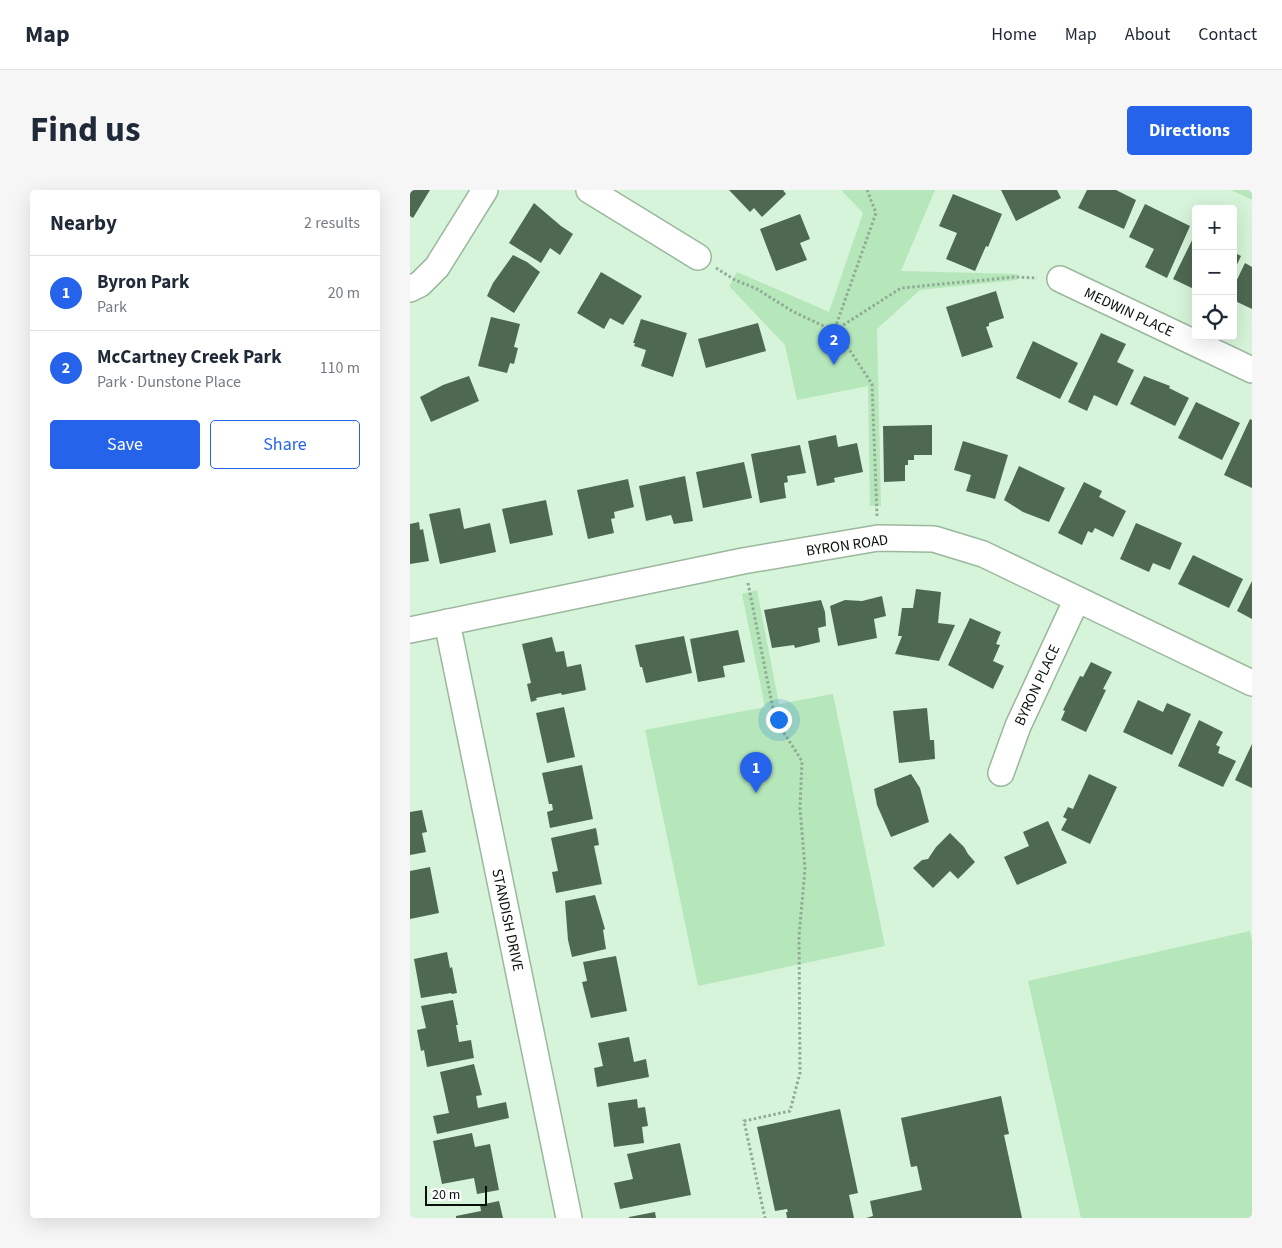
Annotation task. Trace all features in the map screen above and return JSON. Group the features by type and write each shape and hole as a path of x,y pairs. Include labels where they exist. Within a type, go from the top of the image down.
{"street":[{"path":"410,289 420,284 437,267 485,190"},
{"path":"589,190 698,257"},
{"name":"MEDWIN PLACE","path":"1060,279 1252,370"},
{"name":"BYRON ROAD","path":"410,630 744,561 878,538 934,539 983,554 1252,683"},
{"name":"BYRON PLACE","path":"1001,773 1018,726 1077,599"},
{"name":"STANDISH DRIVE","path":"448,622 570,1218"}],"path":[{"path":"834,331 876,213 868,190"},
{"path":"698,257 735,280 757,289 792,311 834,331 851,352 872,384 878,538"},
{"path":"834,331 901,288 1015,277 1060,279"},
{"path":"744,561 775,719 802,761 800,808 805,869 799,936 800,1073 790,1111 744,1121 765,1218"}],"green space":[{"path":"841,190 935,190 901,271 1017,274 1017,280 920,290 877,329 881,506 870,506 868,386 797,400 785,345 729,286 737,272 829,312 863,213"},
{"path":"1231,190 1252,190 1252,200"},
{"path":"757,590 779,704 833,694 885,946 698,986 645,730 765,707 742,594"},
{"path":"1250,931 1252,941 1252,1218 1081,1218 1028,981"}],"building":[{"path":"410,190 430,190 413,218 410,216"},
{"path":"729,190 783,190 786,194 762,217 754,208 750,212"},
{"path":"1001,190 1057,190 1061,198 1016,221"},
{"path":"1087,190 1116,190 1136,200 1124,229 1078,208"},
{"path":"953,194 1002,214 975,271 946,259 957,233 939,226"},
{"path":"534,203 573,234 560,255 550,248 541,263 509,243"},
{"path":"1145,204 1190,226 1167,278 1145,267 1154,249 1129,237"},
{"path":"800,214 810,239 800,243 807,260 776,271 760,229"},
{"path":"1192,240 1192,288 1173,279"},
{"path":"1237,254 1241,256 1237,264"},
{"path":"513,255 527,262 540,272 514,313 487,296 493,283"},
{"path":"1245,263 1252,267 1252,309 1237,302 1237,280"},
{"path":"601,272 642,296 623,325 610,318 604,329 577,313"},
{"path":"996,291 1004,318 989,323 989,326 986,327 993,347 962,357 946,307"},
{"path":"491,317 520,324 514,347 518,348 514,364 510,363 507,373 478,366"},
{"path":"641,319 687,333 673,377 641,366 646,350 634,346 635,343 633,343"},
{"path":"758,323 766,351 706,368 698,339"},
{"path":"1101,333 1126,344 1117,362 1134,370 1117,406 1094,395 1087,411 1068,402"},
{"path":"1033,341 1078,363 1060,399 1016,378"},
{"path":"469,376 479,401 431,422 420,397 443,385"},
{"path":"1144,376 1170,386 1169,388 1189,398 1175,426 1130,404"},
{"path":"1196,402 1240,423 1222,460 1178,438"},
{"path":"1250,419 1252,420 1252,488 1224,475"},
{"path":"932,425 932,455 914,455 914,460 908,460 908,465 905,465 905,481 884,482 883,426"},
{"path":"836,435 838,447 857,443 863,472 834,478 835,482 817,486 808,441"},
{"path":"963,441 1008,455 995,499 966,491 971,475 954,470"},
{"path":"800,445 806,473 787,476 788,482 784,483 786,498 760,503 751,454"},
{"path":"744,462 752,498 703,508 696,472"},
{"path":"1019,466 1065,488 1049,522 1023,512 1004,500"},
{"path":"685,476 693,521 674,524 671,515 646,521 639,486"},
{"path":"628,479 634,507 614,512 615,518 611,519 614,533 588,539 577,490"},
{"path":"1084,482 1102,491 1099,497 1126,511 1113,537 1095,528 1092,533 1088,531 1082,545 1058,533"},
{"path":"546,500 553,535 510,544 502,509"},
{"path":"460,508 464,529 490,523 496,552 440,564 429,514"},
{"path":"419,522 420,530 423,529 429,561 410,564 410,524"},
{"path":"1136,523 1182,543 1170,570 1153,563 1149,572 1120,559"},
{"path":"1193,555 1243,579 1229,608 1178,584"},
{"path":"1252,581 1252,619 1237,611"},
{"path":"916,589 941,592 938,623 955,625 939,661 895,654 902,636 898,636 902,608 913,608"},
{"path":"882,596 886,616 874,619 877,638 838,646 830,606 845,600 862,601"},
{"path":"821,600 825,612 826,626 818,628 820,642 795,648 794,645 772,648 764,610"},
{"path":"970,618 1001,632 996,644 1000,645 993,661 1004,666 993,689 948,665"},
{"path":"738,630 745,662 723,666 725,677 698,682 690,639"},
{"path":"684,636 692,673 646,683 635,645"},
{"path":"552,637 556,652 564,651 567,667 581,664 586,690 536,698 537,700 531,702 527,684 531,683 522,644"},
{"path":"1091,662 1112,672 1103,689 1106,690 1086,732 1061,720 1065,711 1063,710 1080,676 1083,677"},
{"path":"1138,700 1163,712 1167,703 1191,714 1172,755 1123,732"},
{"path":"564,707 575,757 547,763 536,713"},
{"path":"927,708 930,740 934,740 935,759 899,763 893,711"},
{"path":"1199,720 1223,732 1216,745 1220,747 1218,753 1236,761 1223,787 1178,766"},
{"path":"1252,744 1252,788 1235,780"},
{"path":"582,765 593,819 550,828 547,812 553,810 552,804 549,804 542,773"},
{"path":"911,774 920,788 929,822 891,837 877,805 874,789"},
{"path":"1089,774 1117,787 1090,844 1061,830 1067,819 1063,817 1068,807 1073,809"},
{"path":"422,810 427,832 422,833 426,852 410,855 410,812"},
{"path":"1048,821 1067,863 1017,885 1004,857 1029,846 1023,832"},
{"path":"596,828 599,845 594,846 602,884 556,893 552,872 558,871 551,838"},
{"path":"950,833 975,862 958,879 950,871 933,888 913,868 922,860 928,859 936,847"},
{"path":"430,867 439,913 410,919 410,871"},
{"path":"595,895 605,929 603,930 606,949 572,957 568,940 565,901"},
{"path":"447,952 457,993 421,998 414,959"},
{"path":"616,956 627,1011 591,1018 582,982 587,981 583,962"},
{"path":"453,1000 459,1042 471,1040 474,1058 427,1067 424,1050 421,1051 417,1030 426,1028 421,1006"},
{"path":"629,1037 634,1062 646,1059 649,1077 597,1087 594,1068 603,1066 598,1043"},
{"path":"474,1064 482,1095 476,1096 478,1108 506,1102 509,1118 437,1134 433,1116 449,1113 440,1072"},
{"path":"1001,1096 1009,1134 1004,1135 1022,1218 866,1218 873,1216 870,1201 922,1190 917,1166 911,1167 901,1118"},
{"path":"637,1099 638,1108 645,1107 648,1126 642,1127 644,1143 614,1147 608,1103"},
{"path":"840,1109 858,1193 849,1195 854,1218 787,1218 787,1209 775,1211 757,1127"},
{"path":"472,1133 475,1147 490,1144 499,1190 477,1194 474,1178 442,1184 433,1141"},
{"path":"680,1143 691,1195 620,1209 614,1183 633,1179 627,1154"},
{"path":"499,1201 503,1218 456,1218 456,1216 481,1211 480,1205"},
{"path":"655,1212 656,1218 629,1218 629,1217"}],"place":[{"name":"McCartney Creek Park","path":"834,365"},
{"name":"Byron Park","path":"756,793"}]}
